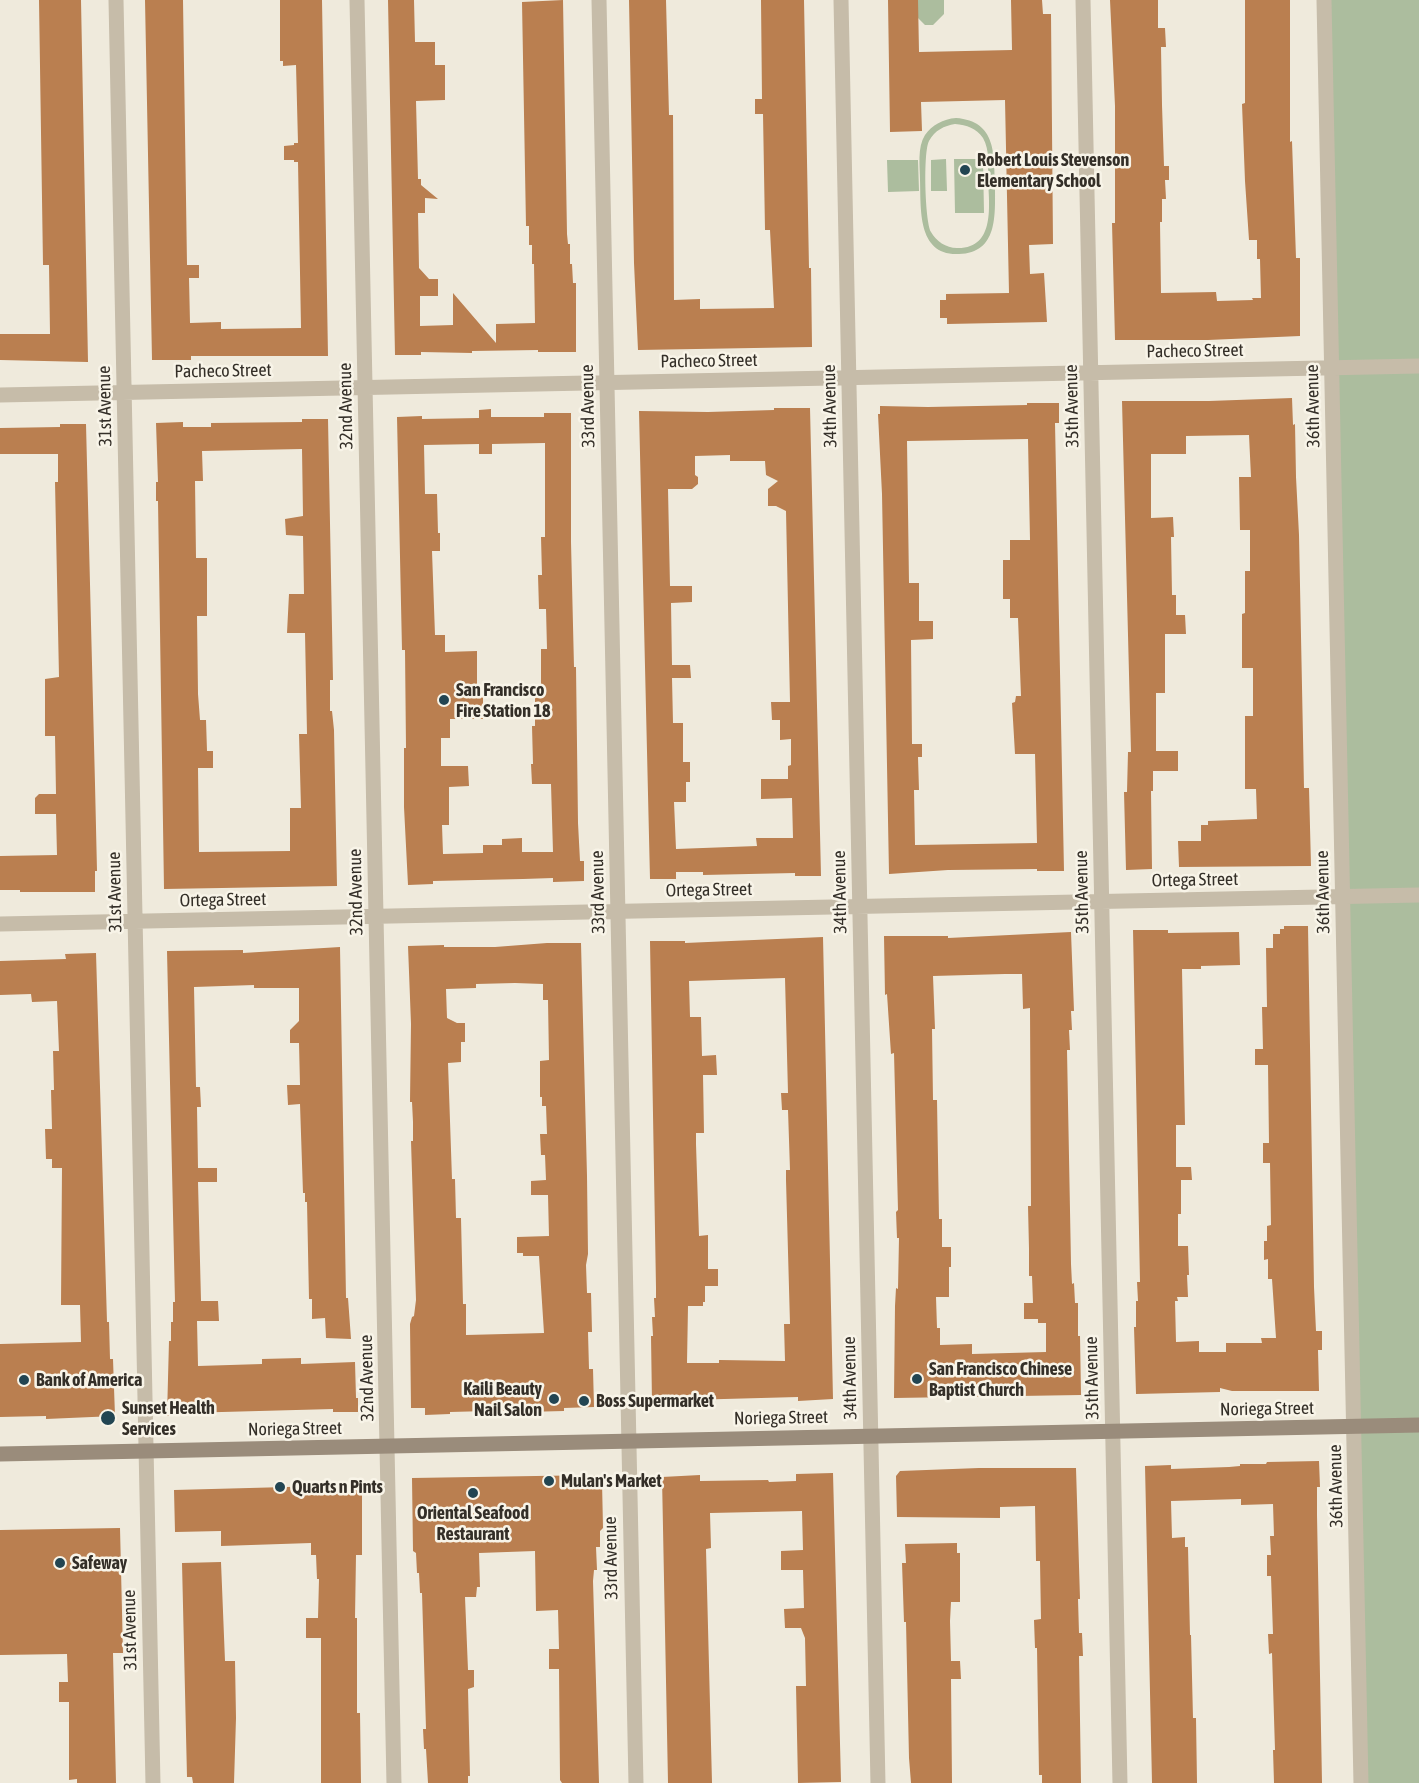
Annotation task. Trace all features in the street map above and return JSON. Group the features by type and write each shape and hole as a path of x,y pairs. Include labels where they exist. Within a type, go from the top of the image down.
{"street":[{"name":"31st Avenue","path":"116,0 153,1783"},
{"name":"32nd Avenue","path":"357,0 394,1783"},
{"name":"33rd Avenue","path":"599,0 636,1783"},
{"name":"34th Avenue","path":"841,0 878,1783"},
{"name":"35th Avenue","path":"1083,0 1120,1783"},
{"name":"36th Avenue","path":"1324,0 1361,1783"},
{"name":"Pacheco Street","path":"0,395 1419,366"},
{"name":"Ortega Street","path":"0,924 1419,895"},
{"name":"Noriega Street","path":"0,1454 1419,1425"}],"green space":[{"path":"918,0 944,0 944,14 933,25 925,25 918,18"},
{"path":"1324,0 1419,0 1419,1783 1361,1783"},
{"path":"951,119 969,121 986,133 993,152 994,163 995,209 992,231 988,240 981,247 972,252 959,254 945,253 928,239 924,229 921,204 922,140 934,125","holes":["955,124 974,129 983,138 987,148 989,212 984,233 978,241 970,246 957,248 942,243 931,232 927,215 925,172 927,148 931,137 944,127"]},
{"path":"946,159 947,191 931,191 931,160"},
{"path":"954,159 983,159 984,213 955,213"},
{"path":"887,160 918,160 919,191 888,192"}],"building":[{"path":"39,0 81,0 88,362 0,360 0,334 50,334 49,265 43,265"},
{"path":"145,0 183,0 187,265 199,265 199,278 189,278 190,323 221,322 221,329 301,328 298,162 284,160 284,146 298,143 296,65 283,66 283,61 280,61 280,0 322,0 328,356 191,356 191,360 152,360"},
{"path":"388,0 414,0 415,42 435,42 435,65 445,65 445,100 416,101 418,179 421,179 421,185 438,199 425,198 425,213 418,213 419,268 429,279 438,279 438,296 420,296 420,326 453,325 453,293 496,343 496,324 535,323 534,264 532,264 532,245 529,245 529,226 526,226 522,2 563,0 567,234 573,283 576,283 576,352 472,351 472,353 421,352 421,355 395,355"},
{"path":"629,0 666,0 669,115 673,115 674,300 700,299 700,309 774,308 770,230 765,230 763,114 755,114 755,99 762,99 761,0 804,0 812,347 638,350"},
{"path":"888,0 918,0 919,52 1012,50 1011,0 1042,0 1043,14 1051,14 1053,244 1029,245 1030,274 1044,273 1047,322 947,324 947,318 940,318 940,300 946,300 946,294 1009,293 1005,100 921,102 922,131 890,132"},
{"path":"1110,0 1158,0 1158,28 1165,28 1166,47 1161,47 1162,105 1164,166 1169,166 1169,180 1165,180 1166,199 1162,199 1162,222 1160,222 1161,293 1216,292 1217,301 1261,298 1260,259 1257,259 1257,240 1249,240 1245,181 1242,104 1245,103 1245,0 1290,0 1290,142 1292,141 1296,258 1300,258 1300,336 1208,340 1115,340 1112,223 1115,223 1115,106"},
{"path":"1292,398 1299,535 1304,788 1309,788 1311,866 1179,867 1178,841 1201,841 1201,825 1208,825 1208,821 1257,819 1256,789 1245,789 1245,716 1253,716 1253,668 1242,668 1242,614 1245,613 1245,571 1250,571 1250,530 1240,530 1239,477 1251,477 1249,435 1186,436 1186,454 1151,454 1151,518 1173,517 1172,595 1176,595 1176,615 1185,615 1186,634 1165,634 1165,693 1156,693 1156,751 1178,751 1178,771 1153,771 1152,869 1126,870 1124,792 1127,792 1128,752 1131,752 1122,401"},
{"path":"1027,403 1059,403 1059,423 1055,423 1064,871 948,870 889,874 882,494 878,414 880,414 880,406 1027,405","holes":["1028,439 1030,540 1010,540 1010,560 1003,560 1003,599 1010,599 1010,618 1018,618 1021,696 1016,696 1015,702 1012,703 1015,754 1035,754 1037,843 915,845 914,790 919,790 918,757 922,757 922,744 912,744 911,640 933,639 933,621 919,621 919,583 909,583 907,441"]},
{"path":"774,408 810,408 821,876 795,876 795,873 703,875 703,872 676,872 676,879 650,879 639,411 774,410","holes":["730,455 730,461 765,461 766,475 778,481 768,489 768,506 776,506 786,511 790,702 771,702 772,720 780,720 780,740 791,739 791,765 788,766 788,779 761,779 761,799 792,798 793,838 756,838 757,846 676,849 674,802 686,802 686,782 690,782 690,762 683,762 683,723 673,723 672,678 691,678 690,665 672,665 671,603 692,602 692,586 670,586 668,489 692,489 698,484 698,477 695,475 695,456"]},
{"path":"491,409 491,417 544,417 544,413 571,413 571,542 574,667 576,667 578,823 580,861 584,861 584,881 553,882 553,878 433,881 433,884 408,885 404,807 405,650 402,650 397,417 479,418 479,410","holes":["545,443 545,537 541,537 542,575 538,575 539,609 546,609 547,649 541,649 541,686 535,686 535,726 532,726 533,764 531,764 532,784 551,784 553,852 522,852 522,838 502,839 502,845 483,845 483,853 443,854 442,825 449,825 449,787 469,786 468,766 441,766 441,738 450,738 450,719 483,719 483,692 477,692 477,651 445,652 445,635 435,635 432,551 440,551 440,533 438,533 437,494 425,494 424,445 479,444 479,454 492,454 492,444"]},
{"path":"302,419 328,419 333,680 330,680 330,711 332,711 334,730 337,886 164,889 156,423 183,422 183,427 211,427 211,423 302,422","holes":["302,449 303,516 285,519 286,535 303,536 304,594 289,594 287,633 305,633 307,734 299,734 301,808 290,808 290,851 199,852 198,768 213,768 213,751 207,751 206,720 200,720 198,694 197,616 207,616 207,558 196,558 195,481 203,481 202,451"]},
{"path":"60,424 86,424 97,871 95,871 95,892 0,890 0,856 57,855 56,814 35,814 35,798 39,794 56,794 55,736 45,736 45,679 59,677 55,482 58,482 58,454 0,454 0,428 60,427"},
{"path":"1284,926 1308,926 1314,1287 1316,1331 1322,1331 1322,1350 1318,1350 1319,1391 1232,1391 1220,1388 1220,1392 1136,1394 1134,1327 1136,1327 1136,1301 1138,1301 1137,1282 1140,1282 1133,930 1168,930 1168,933 1239,932 1240,965 1182,969 1185,1125 1176,1125 1176,1167 1191,1167 1192,1180 1181,1180 1178,1246 1188,1246 1189,1275 1187,1275 1188,1297 1177,1297 1178,1301 1175,1301 1176,1342 1199,1341 1199,1352 1226,1352 1226,1343 1262,1343 1261,1338 1276,1338 1272,1279 1268,1279 1268,1259 1264,1260 1267,1226 1271,1225 1270,1163 1263,1163 1263,1143 1269,1143 1268,1065 1255,1065 1255,1049 1263,1049 1262,1007 1267,1007 1266,948 1273,948 1273,934 1280,934 1280,929 1284,929"},
{"path":"1071,932 1074,1011 1071,1011 1072,1030 1069,1030 1070,1050 1067,1050 1071,1264 1075,1303 1078,1303 1081,1395 894,1398 895,1306 896,1288 898,1289 899,1238 897,1238 896,1212 898,1210 894,1053 891,1054 887,994 885,995 884,936 948,936 948,938","holes":["1022,974 1023,1009 1030,1008 1031,1206 1028,1206 1029,1276 1032,1276 1033,1303 1024,1303 1024,1319 1038,1319 1038,1323 1046,1323 1046,1352 972,1354 972,1344 940,1345 940,1328 937,1328 936,1297 949,1297 951,1247 942,1247 942,1219 939,1219 937,1100 933,1100 932,1029 935,1029 933,976"]},
{"path":"823,937 833,1399 798,1401 798,1397 652,1403 651,1336 653,1336 652,1317 655,1317 656,1288 650,941 685,941 685,943","holes":["785,978 788,1093 781,1093 782,1110 788,1110 790,1170 786,1170 790,1324 784,1324 785,1361 719,1360 719,1363 687,1363 688,1306 703,1306 705,1286 718,1286 718,1269 708,1269 708,1235 699,1236 696,1144 696,1133 704,1133 703,1075 717,1075 716,1055 702,1056 701,1017 690,1017 689,981"]},
{"path":"581,943 587,1176 588,1254 586,1265 587,1293 591,1293 592,1332 588,1332 589,1369 593,1369 594,1407 564,1408 564,1411 450,1412 450,1414 425,1415 425,1408 411,1408 410,1324 414,1316 416,1300 408,946 495,947","holes":["476,984 543,984 543,1000 548,1000 549,1060 540,1061 540,1097 542,1097 542,1106 546,1106 547,1134 540,1134 541,1155 545,1155 546,1180 531,1181 531,1195 548,1195 549,1236 517,1237 517,1253 523,1253 523,1256 539,1256 544,1333 466,1335 461,1218 456,1218 455,1179 452,1179 448,1063 461,1062 461,1042 465,1042 465,1023 457,1023 447,1018 446,989 476,988"]},
{"path":"340,947 346,1298 348,1298 351,1339 326,1338 325,1318 312,1319 312,1299 309,1299 307,1202 305,1202 305,1193 303,1193 300,1104 288,1105 287,1085 300,1085 299,1043 290,1043 290,1030 299,1021 299,988 254,988 254,985 194,987 196,1087 200,1087 201,1107 197,1107 198,1168 217,1168 217,1182 198,1182 201,1301 218,1301 219,1321 197,1321 198,1366 262,1364 262,1359 301,1358 301,1364 355,1362 358,1412 333,1412 333,1409 185,1413 185,1415 167,1416 169,1341 171,1341 171,1322 173,1322 173,1302 175,1302 167,951 243,950 243,953"},
{"path":"96,953 107,1322 109,1322 110,1359 113,1359 115,1416 46,1419 46,1416 0,1417 0,1344 81,1342 80,1305 61,1305 62,1168 52,1168 52,1159 46,1159 45,1129 52,1129 53,1051 59,1051 57,1001 32,1002 31,994 0,995 0,961 66,959 65,954"},
{"path":"1319,1461 1320,1487 1317,1487 1317,1515 1322,1783 1274,1783 1272,1653 1269,1654 1268,1634 1273,1634 1271,1576 1267,1576 1267,1555 1271,1555 1270,1536 1274,1536 1273,1504 1241,1505 1241,1499 1171,1501 1172,1538 1185,1537 1185,1547 1188,1547 1197,1783 1152,1783 1145,1466 1171,1465 1171,1469 1229,1467 1240,1466 1240,1464 1266,1464 1267,1462"},
{"path":"1076,1468 1079,1633 1082,1633 1083,1656 1079,1656 1081,1783 1042,1783 1042,1775 1039,1775 1037,1648 1035,1648 1034,1620 1041,1619 1040,1561 1036,1561 1035,1506 1000,1507 1000,1518 897,1517 896,1476 900,1471"},
{"path":"833,1473 841,1782 798,1783 796,1686 806,1686 805,1638 801,1628 785,1628 784,1609 804,1608 803,1570 781,1570 781,1551 803,1550 802,1511 710,1513 711,1548 706,1549 712,1783 668,1783 662,1477 700,1475 700,1481 768,1480 769,1482 796,1481 796,1474"},
{"path":"598,1475 602,1481 603,1528 600,1531 600,1547 596,1547 597,1570 594,1570 593,1581 599,1783 562,1783 560,1780 559,1669 549,1669 549,1649 559,1649 558,1610 536,1611 535,1551 479,1553 480,1587 477,1587 476,1597 465,1597 468,1670 474,1670 474,1687 468,1689 470,1776 468,1776 468,1783 428,1783 423,1729 426,1729 422,1593 420,1593 419,1573 417,1573 416,1553 413,1551 412,1478"},
{"path":"362,1485 362,1555 356,1555 355,1618 357,1618 357,1713 360,1713 361,1783 321,1783 321,1638 306,1638 306,1618 318,1618 319,1579 317,1579 316,1555 311,1555 311,1543 221,1546 221,1531 175,1532 174,1490"},
{"name":"Safeway","path":"120,1528 123,1653 113,1653 116,1783 77,1783 77,1779 69,1780 69,1702 59,1702 59,1682 68,1682 67,1654 0,1655 0,1530"},
{"path":"957,1543 957,1553 960,1553 960,1602 951,1602 951,1661 960,1661 961,1679 951,1679 952,1783 911,1783 902,1563 906,1563 905,1544"},
{"path":"221,1562 225,1661 235,1661 234,1783 193,1783 192,1777 187,1777 182,1563"}],"place":[{"name":"Robert Louis Stevenson Elementary School","path":"965,170"},
{"name":"San Francisco Fire Station 18","path":"444,700"},
{"name":"San Francisco Chinese Baptist Church","path":"917,1379"},
{"name":"Bank of America","path":"24,1380"},
{"name":"Kaili Beauty Nail Salon","path":"554,1399"},
{"name":"Boss Supermarket","path":"584,1401"},
{"name":"Sunset Health Services","path":"108,1418"},
{"name":"Mulan's Market","path":"549,1481"},
{"name":"Quarts n Pints","path":"280,1487"},
{"name":"Oriental Seafood Restaurant","path":"473,1493"},
{"name":"Safeway","path":"60,1563"}]}
